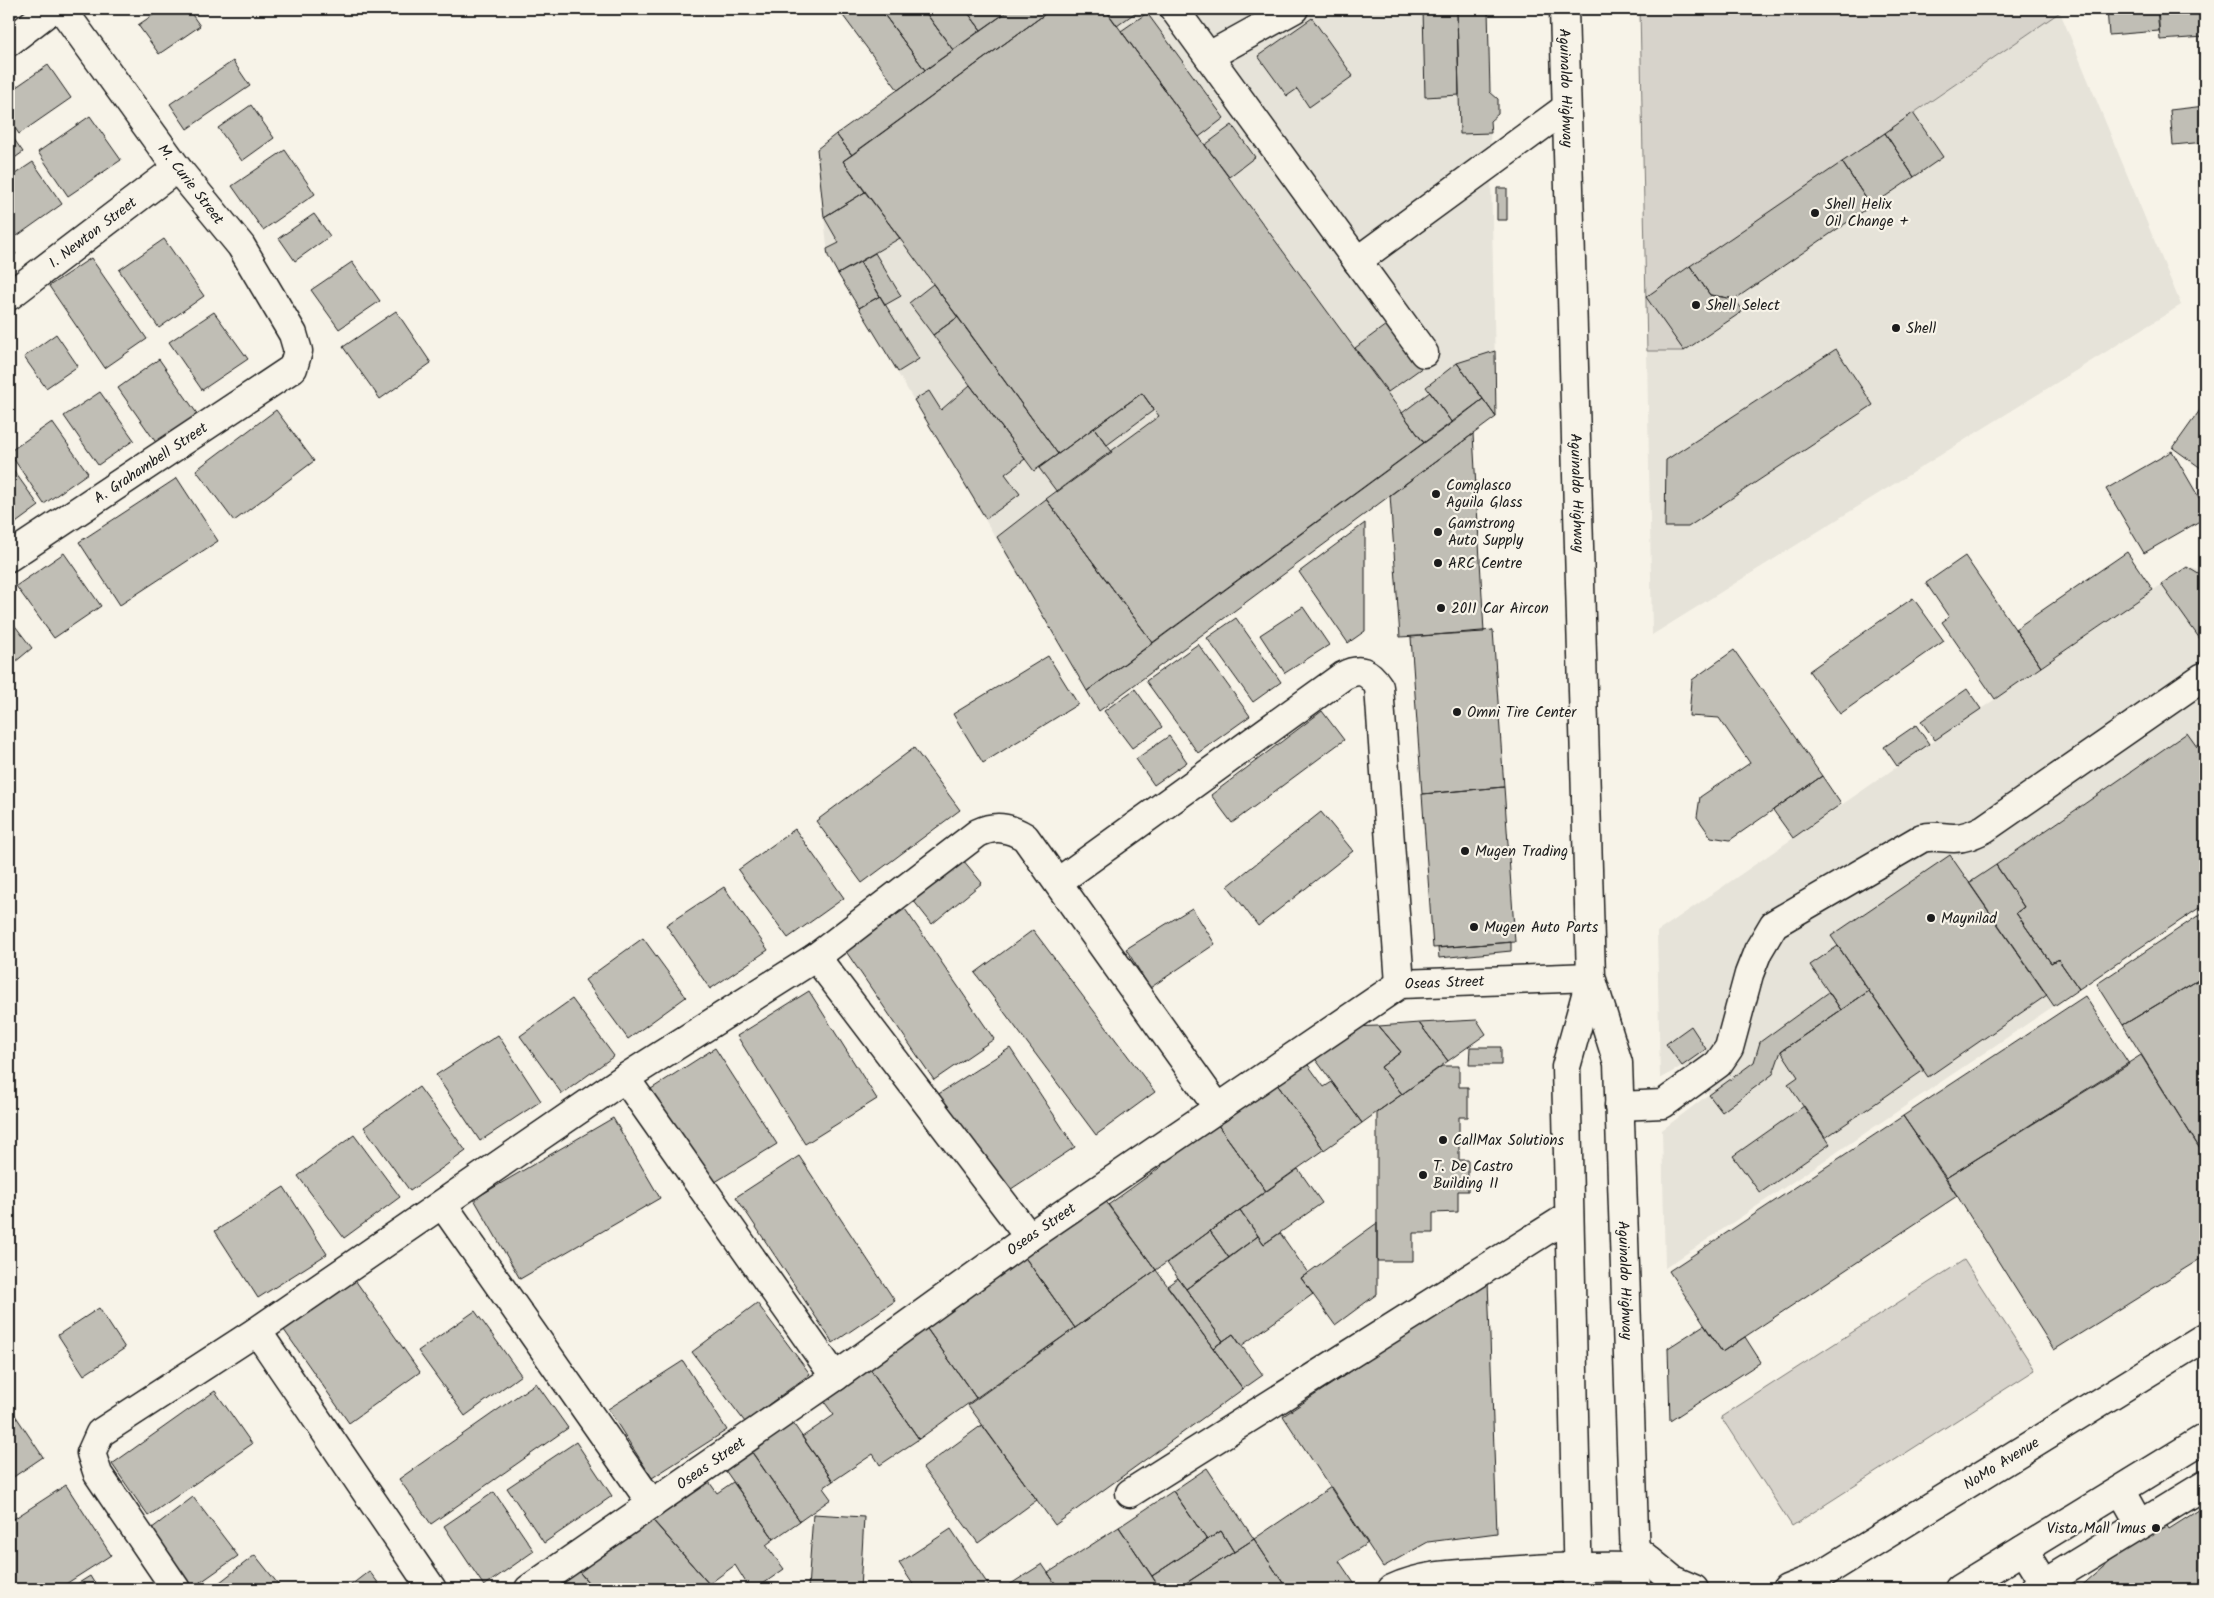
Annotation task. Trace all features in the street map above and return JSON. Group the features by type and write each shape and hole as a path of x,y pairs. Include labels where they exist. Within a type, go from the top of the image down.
{"main road":[{"path":"9,42 52,9"},
{"name":"M. Curie Street","path":"62,9 177,168 241,246 293,334 298,351 293,368"},
{"path":"1174,9 1424,353"},
{"path":"1209,56 1294,9"},
{"name":"Aguinaldo Highway","path":"1564,9 1591,977 1618,1063 1635,1568"},
{"path":"1357,261 1566,108"},
{"name":"I. Newton Street","path":"9,296 177,168"},
{"name":"A. Grahambell Street","path":"9,557 293,368"},
{"path":"1058,882 1343,676 1353,671 1364,671 1373,677 1379,687 1400,984"},
{"path":"1619,1106 1662,1104 1718,1064 1728,1048 1749,974 1758,951 1774,924 1922,838 1935,835 1953,838 1968,836 1984,829 2202,677 2205,681"},
{"path":"176,1589 98,1474 91,1453 100,1433 257,1331 625,1078 816,957 978,833 989,828 1001,827 1014,830 1024,837 1218,1108"},
{"path":"816,957 1029,1237"},
{"name":"Aguinaldo Highway","path":"1578,1578 1566,1067 1591,977"},
{"name":"Oseas Street","path":"529,1589 835,1377 1029,1237 1400,984 1591,977"},
{"path":"625,1078 835,1377"},
{"path":"443,1204 652,1504"},
{"path":"1130,1493 1569,1216"},
{"path":"257,1331 432,1589"},
{"name":"NoMo Avenue","path":"1787,1589 1807,1583 2205,1337"},
{"path":"1959,1589 2205,1438"},
{"path":"2023,1550 2039,1586 2205,1485"},
{"path":"2120,1490 2140,1524"},
{"path":"1392,1589 1420,1578 1578,1578 1635,1568 1694,1589"}],"shaded area":[{"path":"1011,9 1488,9 1490,92 1498,114 1490,121 1496,417 1099,711 828,256 817,149"},
{"path":"1640,9 2058,9 2060,12 1647,297 1684,351 1647,351"},
{"name":"Shell","path":"2060,12 2181,305 1652,635 1646,297"},
{"name":"Maynilad","path":"2187,567 2205,572 2205,904 1665,1268 1662,1130 1709,1094 1682,1066 1660,1079 1657,932"},
{"path":"1964,1260 2035,1370 1792,1526 1721,1417"}],"building":[{"path":"162,9 188,9 200,26 159,54 138,25"},
{"path":"838,9 880,9 925,70 898,90"},
{"path":"880,9 923,9 953,50 925,70"},
{"path":"923,9 965,9 981,30 953,50"},
{"path":"965,9 1007,9 1008,11 981,30"},
{"path":"1011,9 1052,9 852,155 836,134"},
{"path":"1052,9 1105,9 1424,443 1153,643 1046,499 1159,416 1142,393 1058,454 843,161"},
{"path":"1105,9 1140,9 1117,26"},
{"path":"1423,9 1472,9 1457,11 1459,95 1425,97"},
{"path":"1488,9 1490,92 1498,99 1498,114 1490,121 1491,133 1460,134 1457,11"},
{"path":"2107,9 2157,9 2159,31 2109,35"},
{"path":"2158,9 2205,9 2205,37 2160,40"},
{"path":"1147,13 1224,118 1199,137 1121,31"},
{"path":"1312,18 1353,76 1309,107 1297,89 1287,96 1258,56"},
{"path":"233,61 250,86 187,129 170,104"},
{"path":"48,65 71,98 19,134 9,119 9,92"},
{"path":"251,105 274,138 242,161 218,128"},
{"path":"2205,106 2205,142 2173,145 2170,110"},
{"path":"1913,113 1943,157 1914,177 1885,133"},
{"path":"90,116 121,160 68,196 38,152"},
{"path":"1232,125 1255,157 1229,177 1205,145"},
{"path":"9,132 23,152 9,162"},
{"path":"1885,133 1914,177 1871,206 1842,162"},
{"path":"836,134 852,155 843,161 865,192 824,217 817,149"},
{"path":"285,150 315,194 263,230 232,186"},
{"path":"33,162 62,204 17,236 9,224 9,178"},
{"path":"1842,162 1871,206 1735,299 1710,295 1690,266"},
{"path":"1497,188 1507,188 1507,220 1497,220"},
{"path":"865,192 900,238 838,274 828,256 827,249 839,243 824,217"},
{"path":"314,214 330,236 295,261 279,238"},
{"path":"164,239 204,296 159,328 119,270"},
{"path":"9,244 16,254 9,258"},
{"path":"875,253 901,296 885,305 860,262"},
{"path":"91,258 147,339 105,368 49,286"},
{"path":"352,262 380,301 339,329 311,290"},
{"path":"860,262 880,296 859,308 838,274"},
{"name":"Shell Select","path":"1690,266 1710,295 1735,299 1743,311 1684,351 1646,297"},
{"path":"933,284 958,317 933,335 909,303"},
{"path":"880,296 919,359 898,372 859,308"},
{"path":"396,311 431,363 380,399 343,347"},
{"path":"214,312 248,359 202,390 169,342"},
{"path":"958,317 1058,454 1034,471 933,335"},
{"path":"1390,322 1423,367 1388,392 1355,348"},
{"path":"56,334 78,366 46,388 24,357"},
{"path":"1836,349 1873,405 1688,527 1665,527 1666,460"},
{"path":"1495,351 1496,417 1457,363"},
{"path":"159,359 198,415 157,444 118,388"},
{"path":"1457,363 1483,399 1452,423 1426,387"},
{"path":"970,385 1025,459 1005,474 1020,494 986,519 914,400 929,391 941,410"},
{"path":"100,392 134,440 98,465 64,416"},
{"path":"1430,392 1452,423 1424,443 1402,413"},
{"path":"1142,393 1154,410 1107,445 1094,428"},
{"path":"1483,399 1496,417 1099,711 1087,691"},
{"path":"2205,403 2205,471 2173,448"},
{"path":"276,410 314,461 234,521 196,470"},
{"path":"52,422 88,473 44,504 9,452"},
{"path":"1094,428 1112,452 1057,492 1039,468"},
{"name":"ARC Centre","path":"1473,434 1484,632 1400,637 1390,495"},
{"path":"2172,451 2205,508 2205,518 2144,553 2106,489"},
{"path":"9,464 39,506 9,528"},
{"path":"177,478 218,541 120,605 79,542"},
{"path":"1046,499 1153,643 1087,691 997,537"},
{"path":"1365,523 1365,631 1348,643 1299,572"},
{"path":"2127,552 2153,590 2041,667 2015,629"},
{"path":"64,553 101,606 54,638 16,586"},
{"path":"1965,556 2041,667 1995,699 1942,622 1949,617 1926,583"},
{"path":"2187,567 2205,578 2205,646 2161,584"},
{"path":"1913,598 1944,641 1840,714 1809,671"},
{"path":"1303,607 1329,645 1285,673 1260,635"},
{"path":"9,618 32,648 9,667"},
{"path":"1236,618 1281,682 1253,702 1207,638"},
{"name":"Omni Tire Center","path":"1493,630 1504,787 1422,794 1411,637"},
{"path":"1198,644 1250,716 1198,753 1146,681"},
{"path":"1734,650 1822,776 1730,840 1711,837 1697,817 1700,797 1750,763 1719,718 1689,716 1692,680"},
{"path":"1048,656 1078,704 983,763 953,714"},
{"path":"1135,689 1162,727 1132,748 1104,711"},
{"path":"1967,689 1981,709 1935,740 1921,721"},
{"path":"1322,711 1344,740 1232,823 1211,795"},
{"path":"1916,725 1929,744 1897,766 1884,747"},
{"path":"2187,733 2197,747 2205,741 2205,904 2079,989 2058,959 2051,963 2016,913 2024,907 1996,865"},
{"path":"1169,736 1187,762 1154,785 1136,759"},
{"path":"914,748 960,810 862,883 816,821"},
{"path":"1822,776 1841,804 1793,838 1773,810"},
{"path":"1504,787 1515,942 1433,948 1422,794"},
{"path":"1321,812 1353,851 1258,926 1228,886"},
{"path":"795,829 844,898 788,938 738,870"},
{"path":"1950,855 2047,995 1928,1077 1831,936"},
{"path":"963,860 982,883 932,924 913,900"},
{"path":"1996,865 2024,907 2016,913 2051,963 2058,959 2079,989 2054,1006 1969,883"},
{"path":"724,887 768,950 710,989 666,925"},
{"path":"1192,908 1215,944 1150,988 1126,949"},
{"path":"905,909 994,1039 934,1080 845,950"},
{"path":"2205,911 2205,976 2123,1025 2097,984"},
{"path":"1033,930 1155,1092 1096,1135 975,973"},
{"path":"643,938 686,997 628,1039 585,980"},
{"path":"1511,942 1511,951 1439,958 1438,948"},
{"path":"1838,946 1869,991 1841,1010 1810,965"},
{"path":"2205,976 2205,1157 2123,1025"},
{"path":"809,991 877,1099 805,1144 737,1036"},
{"path":"1869,991 1924,1070 1825,1138 1788,1084 1798,1077 1781,1051"},
{"path":"1829,992 1841,1010 1781,1051 1773,1074 1722,1112 1709,1095 1754,1062 1760,1042"},
{"path":"2085,996 2129,1064 1946,1178 1903,1116"},
{"path":"572,999 614,1056 562,1094 520,1036"},
{"path":"1477,1020 1486,1034 1448,1061 1419,1023"},
{"path":"1419,1023 1448,1061 1402,1094 1381,1067 1401,1052 1379,1026"},
{"path":"1379,1026 1401,1052 1381,1067 1402,1094 1362,1123 1311,1053 1346,1027"},
{"path":"1691,1026 1706,1049 1682,1066 1666,1044"},
{"path":"498,1035 541,1101 480,1141 436,1075"},
{"path":"1470,1047 1501,1047 1501,1065 1469,1065"},
{"path":"715,1048 777,1144 712,1184 651,1089"},
{"path":"1010,1048 1075,1147 1002,1195 937,1095"},
{"path":"2141,1055 2205,1157 2205,1256 2054,1350 1946,1178"},
{"path":"1303,1058 1324,1087 1332,1082 1362,1123 1324,1150 1274,1080"},
{"name":"T. De Castro Building II","path":"1442,1066 1459,1066 1459,1087 1468,1087 1468,1117 1459,1117 1459,1160 1468,1160 1468,1191 1458,1191 1458,1212 1433,1213 1433,1233 1413,1233 1413,1261 1377,1261 1377,1112"},
{"path":"1274,1080 1324,1150 1266,1191 1215,1121"},
{"path":"419,1087 466,1151 410,1191 364,1127"},
{"path":"1804,1106 1830,1144 1760,1193 1733,1156"},
{"path":"1903,1116 1957,1196 1722,1352 1669,1271"},
{"path":"613,1118 660,1198 520,1279 474,1199"},
{"path":"1215,1121 1266,1191 1156,1270 1108,1205 1162,1166 1159,1161"},
{"path":"354,1135 400,1197 344,1238 298,1176"},
{"path":"799,1156 895,1301 833,1343 736,1197"},
{"path":"1298,1169 1322,1203 1264,1244 1240,1210"},
{"path":"284,1187 327,1254 258,1298 215,1231"},
{"path":"1105,1200 1156,1270 1075,1328 1024,1256"},
{"path":"1240,1210 1258,1236 1229,1258 1210,1231"},
{"path":"1377,1223 1377,1294 1335,1325 1301,1278"},
{"path":"1210,1231 1229,1258 1186,1289 1167,1263"},
{"path":"1280,1233 1308,1273 1301,1278 1313,1294 1241,1346 1233,1334 1223,1341 1186,1289 1258,1236 1264,1244"},
{"path":"1024,1256 1075,1328 976,1398 925,1326"},
{"path":"1156,1270 1243,1389 1055,1525 968,1405"},
{"path":"1178,1278 1223,1341 1213,1348 1167,1286"},
{"path":"355,1280 420,1372 349,1423 284,1330"},
{"path":"1488,1281 1497,1533 1428,1542 1383,1567 1283,1416"},
{"path":"757,1303 810,1374 745,1422 692,1352"},
{"path":"99,1308 125,1348 84,1375 58,1335"},
{"path":"475,1311 521,1375 465,1416 418,1351"},
{"path":"1704,1325 1722,1352 1745,1337 1761,1362 1670,1421 1668,1348"},
{"path":"925,1326 976,1398 919,1439 868,1366"},
{"path":"1233,1334 1263,1375 1243,1389 1213,1348"},
{"path":"683,1361 727,1430 652,1478 608,1409"},
{"path":"868,1366 919,1439 880,1465 873,1454 833,1481 802,1437 834,1415 822,1399"},
{"path":"536,1383 568,1428 431,1524 399,1479"},
{"path":"215,1391 252,1444 148,1516 112,1464"},
{"path":"9,1406 43,1457 9,1480"},
{"path":"788,1416 833,1481 823,1488 831,1499 800,1521 747,1445"},
{"path":"982,1425 1037,1500 978,1543 923,1468"},
{"path":"576,1442 612,1496 544,1543 507,1488"},
{"path":"751,1451 800,1521 774,1539 725,1470"},
{"path":"1207,1468 1254,1539 1234,1552 1221,1531 1207,1540 1173,1491"},
{"path":"707,1479 717,1493 733,1482 774,1539 766,1545 784,1569 756,1589 750,1589 735,1565 709,1584 652,1519"},
{"path":"66,1485 111,1555 58,1589 9,1589 9,1522"},
{"path":"1331,1487 1368,1543 1339,1561 1356,1586 1351,1589 1287,1589 1254,1539"},
{"path":"1173,1491 1207,1540 1152,1576 1119,1527"},
{"path":"494,1492 534,1551 484,1586 444,1526"},
{"path":"193,1497 238,1556 191,1589 147,1532"},
{"path":"2205,1506 2205,1589 2078,1589 2161,1516 2169,1529"},
{"path":"647,1514 709,1584 701,1589 594,1589 574,1566"},
{"path":"813,1514 864,1517 860,1589 808,1589"},
{"path":"1119,1527 1157,1584 1149,1589 1059,1589 1048,1573"},
{"path":"951,1529 991,1589 916,1589 899,1563"},
{"path":"1221,1531 1234,1552 1177,1589 1160,1589 1152,1576"},
{"path":"1254,1539 1287,1589 1177,1589 1234,1552"},
{"path":"255,1555 282,1589 211,1589"},
{"path":"1042,1564 1059,1589 1003,1589"},
{"path":"574,1566 594,1589 542,1589"},
{"path":"369,1571 383,1589 346,1589"},
{"path":"90,1576 98,1589 69,1589"}],"place":[{"name":"Shell Helix Oil Change +","path":"1815,213"},
{"name":"Shell Select","path":"1696,305"},
{"name":"Shell","path":"1896,328"},
{"name":"Comglasco Aguila Glass","path":"1436,494"},
{"name":"Gamstrong Auto Supply","path":"1438,532"},
{"name":"ARC Centre","path":"1438,563"},
{"name":"2011 Car Aircon","path":"1441,608"},
{"name":"Omni Tire Center","path":"1457,712"},
{"name":"Mugen Trading","path":"1465,851"},
{"name":"Maynilad","path":"1931,918"},
{"name":"Mugen Auto Parts","path":"1474,927"},
{"name":"CallMax Solutions","path":"1443,1140"},
{"name":"T. De Castro Building II","path":"1423,1175"},
{"name":"Vista Mall Imus","path":"2156,1528"}]}
